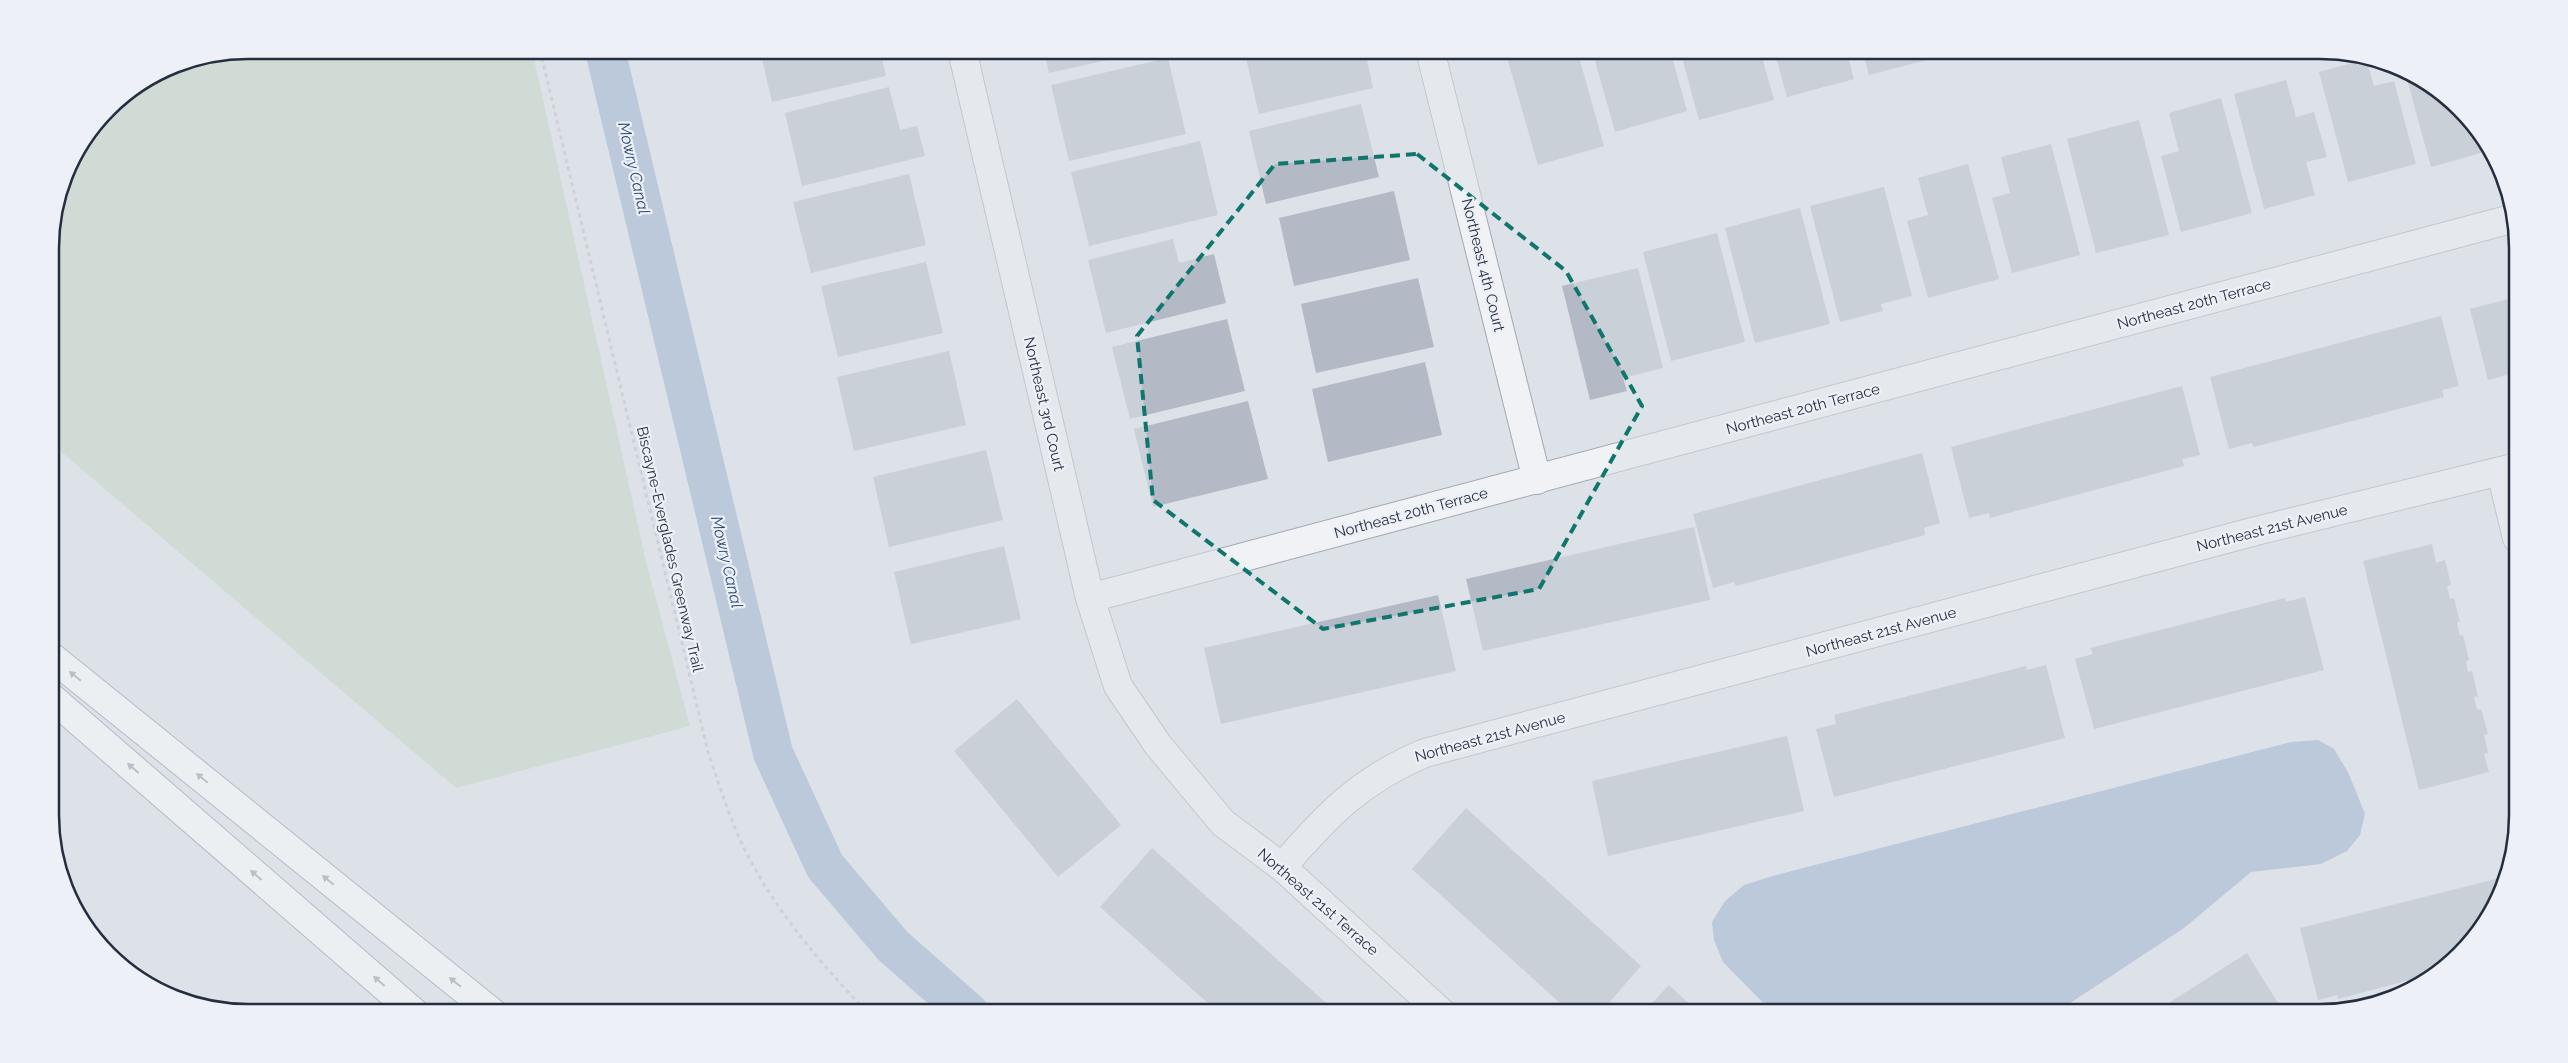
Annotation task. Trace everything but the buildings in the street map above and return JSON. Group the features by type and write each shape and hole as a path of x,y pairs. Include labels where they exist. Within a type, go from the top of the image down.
{"highway":[{"path":"59,663 482,1004"},
{"path":"59,704 405,1004"}],"street":[{"name":"Northeast 3rd Court","path":"964,59 1090,598 1118,686 1158,745"},
{"name":"Northeast 4th Court","path":"1432,59 1537,480"},
{"name":"Northeast 20th Terrace","path":"1090,598 2508,220"},
{"name":"Northeast 21st Avenue","path":"1282,868 1322,821 1346,799 1394,766 1425,753 2256,531 2509,470"},
{"name":"Northeast 21st Terrace","path":"1158,745 1223,823 1282,868 1432,1004"}],"path":[{"name":"Biscayne-Everglades Greenway Trail","path":"542,59 692,690 711,761 746,852 776,904 816,958 859,1004"}],"highlighted area":[{"path":"1417,154 1566,271 1642,406 1539,589 1323,629 1153,500 1137,336 1275,164"}],"green space":[{"path":"235,59 534,59 647,566 690,726 456,788 59,450 59,235 65,199 78,164 106,123 133,98 153,84 175,73 211,62"}],"water":[{"path":"2318,740 2334,749 2348,772 2365,814 2360,835 2347,851 2321,864 2251,872 2184,928 2069,1004 1764,1004 1723,962 1714,940 1712,922 1725,901 1744,885 1776,875 2291,742"}],"waterway":[{"name":"Mowry Canal","path":"607,59 773,753 825,866 893,946 959,1004"}]}
